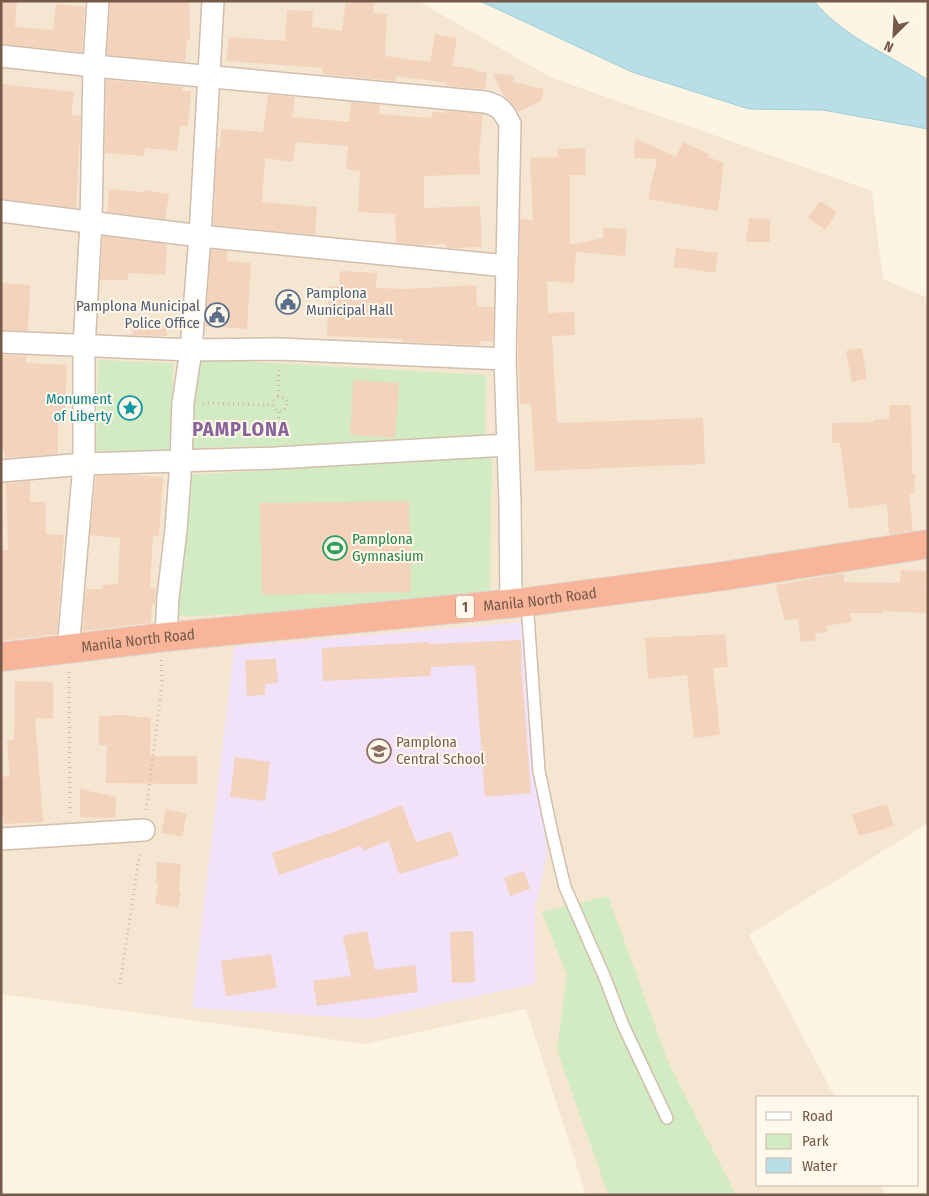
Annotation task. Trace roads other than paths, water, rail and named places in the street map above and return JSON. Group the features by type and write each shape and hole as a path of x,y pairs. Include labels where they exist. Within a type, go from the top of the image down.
{"highway":[{"name":"Manila North Road","path":"1,657 68,650 166,636 519,602 724,576 928,544"}],"street":[{"path":"68,650 84,464 84,347 91,222 94,66 98,1"},
{"path":"166,636 168,597 176,530 183,403 191,350 200,236 213,1"},
{"path":"1,56 486,102 499,106 510,124 504,359 519,602"},
{"path":"1,211 200,236 507,266"},
{"path":"1,342 84,347 191,350 279,349 504,359"},
{"path":"1,472 84,464 275,458 508,445"},
{"path":"1,839 144,830"}],"lane":[{"path":"519,602 539,771 565,887 605,978 623,1025 667,1118"}],"water":[{"path":"480,1 814,1 826,14 853,35 928,80 928,129 823,110 749,109 632,72"}],"place":[{"name":"Pamplona Municipal Hall","path":"288,302"},
{"name":"Pamplona Municipal Police Office","path":"217,315"},
{"name":"Monument of Liberty","path":"130,408"},
{"name":"Pamplona Gymnasium","path":"335,548"},
{"name":"Pamplona Central School","path":"379,751"}],"district":[{"name":"PAMPLONA","path":"241,429"}]}
